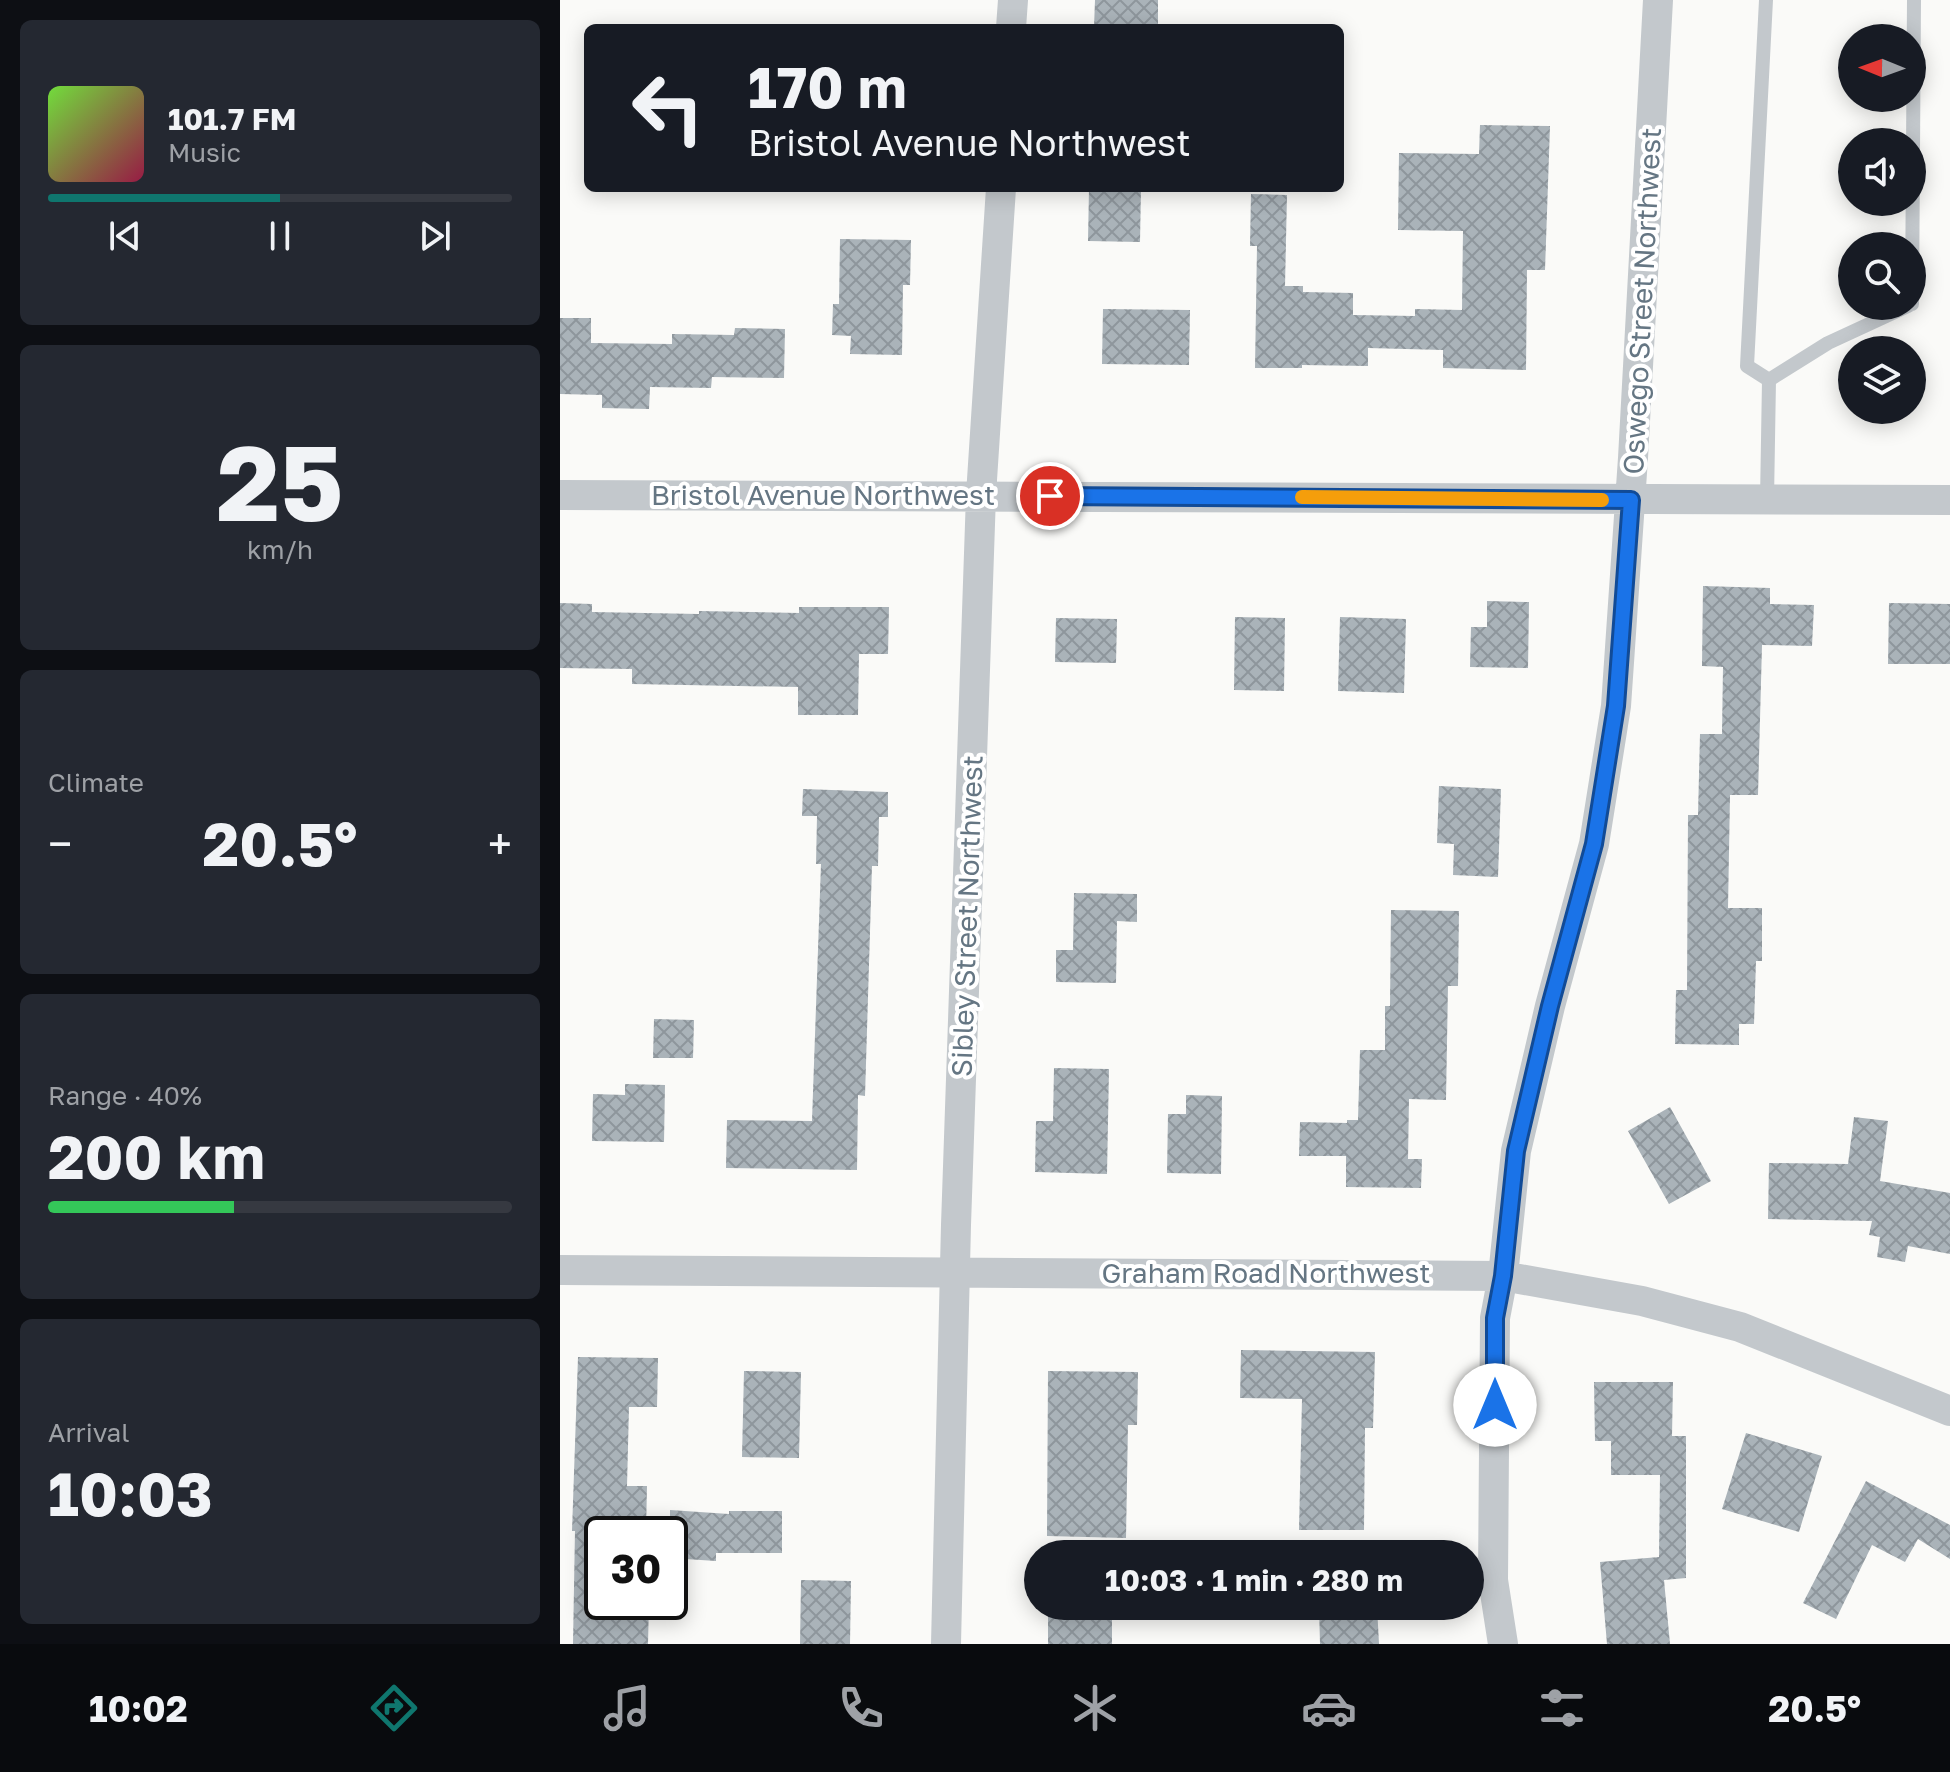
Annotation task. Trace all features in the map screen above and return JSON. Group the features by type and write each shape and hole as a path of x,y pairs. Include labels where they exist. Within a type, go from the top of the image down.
{"street":[{"path":"1011,24 1013,0"},
{"name":"Oswego Street Northwest","path":"1503,1644 1493,1580 1495,1318 1503,1276 1516,1151 1550,1006 1594,844 1616,706 1631,500 1658,0"},
{"name":"Sibley Street Northwest","path":"946,1644 981,495 1001,192"},
{"name":"Bristol Avenue Northwest","path":"560,495 1950,500"},
{"name":"Graham Road Northwest","path":"560,1270 1503,1276 1642,1301 1740,1327 1950,1411"}],"lane":[{"path":"1766,0 1747,366 1769,380"},
{"path":"1911,232 1914,0"},
{"path":"1769,380 1828,343 1878,320"},
{"path":"1767,500 1769,380"}],"building":[{"path":"1095,0 1158,0 1158,24 1094,24"},
{"path":"1480,125 1550,126 1545,270 1527,270 1526,370 1443,368 1443,350 1368,348 1368,366 1255,368 1257,246 1250,246 1251,194 1287,195 1285,286 1303,286 1303,292 1353,293 1353,315 1415,316 1415,309 1462,310 1463,231 1398,230 1399,153 1479,154"},
{"path":"1089,192 1141,192 1140,242 1088,241"},
{"path":"840,239 911,240 910,285 903,285 902,355 850,354 851,336 832,335 833,304 839,304"},
{"path":"1103,309 1190,310 1189,365 1102,364"},
{"path":"560,318 591,318 591,343 672,344 672,334 734,335 735,328 785,329 784,378 712,377 711,388 650,387 649,409 602,408 602,395 560,394"},
{"path":"1703,586 1770,588 1770,604 1814,605 1812,646 1762,645 1758,795 1730,795 1728,908 1762,908 1762,961 1756,961 1754,1024 1739,1024 1739,1045 1675,1044 1676,990 1687,990 1688,815 1698,815 1700,734 1722,734 1723,667 1702,666"},
{"path":"1487,601 1529,602 1528,668 1470,667 1471,627 1487,627"},
{"path":"560,603 592,604 592,612 699,614 699,611 799,613 799,607 889,607 888,654 859,654 858,715 798,715 798,687 632,684 632,669 560,668"},
{"path":"1889,603 1950,604 1950,664 1888,664"},
{"path":"1235,617 1285,618 1284,691 1234,690"},
{"path":"1340,617 1406,619 1404,693 1338,691"},
{"path":"1056,618 1117,619 1116,663 1055,662"},
{"path":"1439,786 1501,789 1498,877 1453,875 1454,844 1437,843"},
{"path":"803,789 888,792 888,817 879,817 878,866 872,866 865,1096 858,1095 857,1170 726,1168 727,1120 812,1121 821,864 816,864 817,816 802,816"},
{"path":"1074,893 1137,894 1137,922 1117,921 1116,983 1056,982 1056,950 1073,950"},
{"path":"1391,910 1459,911 1458,986 1448,986 1446,1100 1409,1099 1408,1159 1422,1159 1421,1188 1346,1187 1346,1156 1299,1156 1300,1122 1347,1123 1347,1120 1358,1120 1360,1050 1385,1050 1385,1006 1390,1006"},
{"path":"654,1019 694,1020 693,1058 653,1058"},
{"path":"1054,1068 1109,1069 1107,1174 1035,1172 1036,1121 1053,1121"},
{"path":"625,1084 665,1085 664,1142 592,1141 593,1094 625,1095"},
{"path":"1186,1095 1222,1096 1221,1174 1167,1173 1168,1114 1186,1114"},
{"path":"1670,1107 1711,1181 1669,1204 1628,1131"},
{"path":"1854,1117 1888,1121 1880,1181 1950,1193 1950,1254 1908,1246 1905,1262 1877,1257 1880,1237 1869,1235 1872,1221 1768,1219 1769,1163 1848,1164"},
{"path":"1241,1350 1375,1352 1373,1428 1365,1428 1364,1530 1299,1530 1302,1399 1240,1398"},
{"path":"578,1357 658,1358 657,1407 629,1407 627,1486 647,1486 646,1516 584,1516 584,1620 649,1620 648,1644 573,1644 575,1531 572,1531"},
{"path":"744,1371 801,1372 799,1458 742,1457"},
{"path":"1048,1371 1138,1372 1137,1425 1128,1425 1126,1538 1047,1536"},
{"path":"1594,1382 1673,1382 1672,1436 1686,1436 1686,1578 1664,1580 1670,1644 1607,1644 1600,1562 1659,1557 1660,1475 1611,1475 1611,1441 1595,1441"},
{"path":"1746,1433 1822,1456 1799,1532 1722,1509"},
{"path":"1866,1481 1950,1525 1950,1559 1918,1539 1905,1562 1872,1545 1836,1619 1803,1603"},
{"path":"670,1510 729,1514 729,1511 782,1511 782,1553 716,1553 716,1561 688,1559 688,1516 670,1516"},
{"path":"801,1580 851,1581 850,1644 800,1644"},
{"path":"1048,1620 1112,1620 1112,1644 1048,1644"},
{"path":"1319,1620 1378,1620 1379,1644 1320,1644"}],"slow traffic":[{"path":"1302,497 1602,500"}],"route":[{"path":"1050,496 1631,500 1616,706 1594,844 1550,1006 1516,1151 1503,1276 1495,1318 1495,1405"}]}
